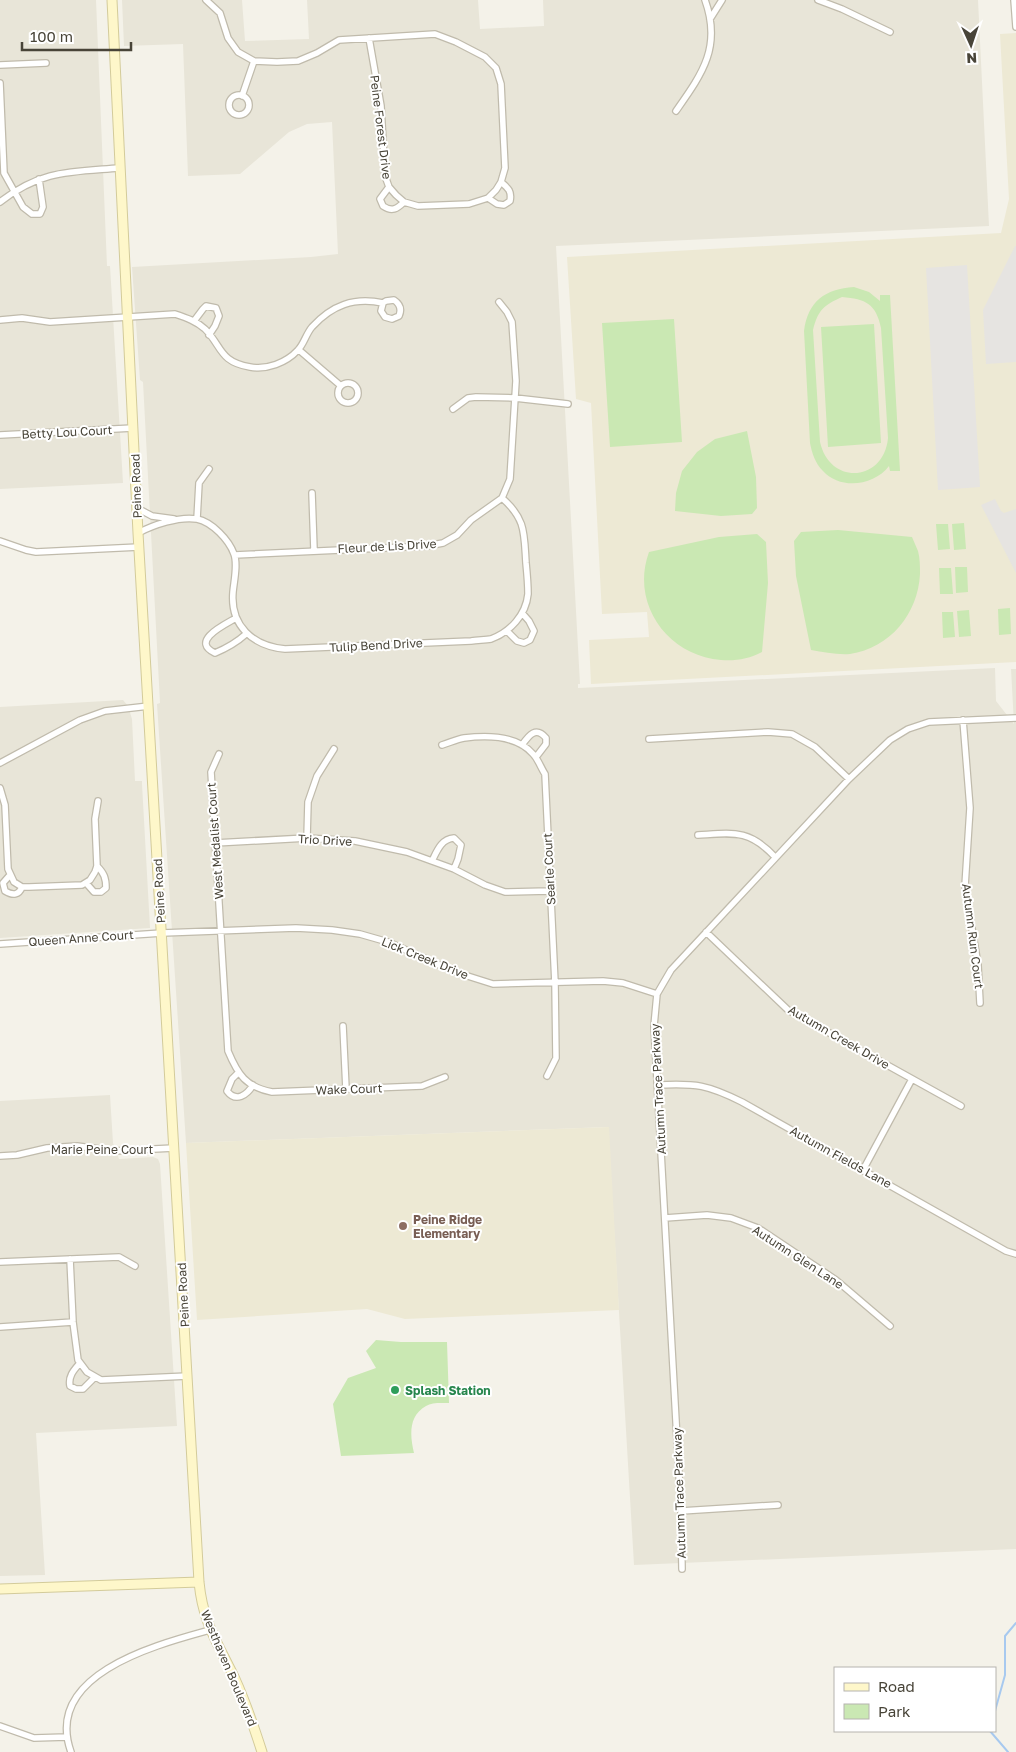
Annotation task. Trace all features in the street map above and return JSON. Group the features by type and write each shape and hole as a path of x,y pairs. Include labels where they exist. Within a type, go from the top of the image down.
{"street":[{"name":"Peine Road","path":"112,0 138,533 199,1582"},
{"path":"206,0 220,13 228,38 238,52 254,61 298,61 317,53 339,40 435,34 456,42 485,57 496,68 501,84 505,168 500,182 488,198"},
{"path":"676,111 702,73 708,59 711,42 710,19 704,0"},
{"path":"710,19 722,0"},
{"path":"818,0 842,9 890,32"},
{"path":"1014,0 1016,27"},
{"name":"Peine Forest Drive","path":"369,38 381,106 385,176 389,187 404,202 418,206 469,204 488,198 496,204 504,205 510,201 512,195 510,190 500,182"},
{"path":"242,96 254,61"},
{"path":"0,65 46,63"},
{"path":"0,83 4,173 23,207 32,214 40,214 43,207 39,179"},
{"path":"0,202 15,190 39,179 69,172 119,168"},
{"name":"Peine Forest Drive","path":"389,187 380,199 383,206 388,210 397,209 404,202"},
{"path":"0,320 22,318 50,322 175,314 194,321 206,330 224,356 230,361 248,367 270,367 286,360 299,350 310,328 331,311 354,301 368,300 383,303"},
{"path":"499,302 512,322 516,381 510,479 502,498"},
{"path":"194,321 206,306 216,308 219,316 209,335"},
{"path":"299,350 341,386"},
{"path":"453,410 468,398 515,398 568,404"},
{"name":"Betty Lou Court","path":"0,435 133,428"},
{"path":"197,519 200,483 209,469"},
{"path":"312,493 314,550"},
{"name":"Fleur de Lis Drive","path":"235,555 428,546 443,543 457,536 472,520 502,498"},
{"name":"Tulip Bend Drive","path":"235,555 232,608 246,634 272,648 285,649 490,639 507,631 519,619 525,608 528,594 525,537 521,521 512,507 502,498"},
{"path":"137,508 152,516 178,520"},
{"path":"138,533 152,526 178,520 197,519 220,532 235,555"},
{"path":"0,541 36,552 139,547"},
{"path":"507,631 517,641 524,643 530,640 534,632 529,621 522,613"},
{"path":"236,618 209,636 205,646 208,650 215,652 225,649 246,634"},
{"path":"0,763 80,720 105,711 149,706"},
{"name":"Autumn Trace Parkway","path":"682,1569 681,1511 654,1026 657,994 671,970 849,778 890,740 908,729 929,722 1016,718"},
{"name":"Autumn Run Court","path":"963,720 970,808 965,886 978,965 980,1003"},
{"path":"522,744 532,733 537,731 542,734 546,738 546,744 536,757"},
{"path":"649,739 768,732 792,734 815,747 849,778"},
{"name":"Searle Court","path":"442,745 464,738 500,737 522,744 536,757 545,774 556,1058 547,1076"},
{"path":"307,838 308,802 317,776 334,749"},
{"name":"West Medalist Court","path":"219,754 211,772 221,930"},
{"path":"0,788 5,805 8,869 12,880 22,887 82,885 96,872 98,801"},
{"path":"698,836 733,833 762,844 775,857"},
{"name":"Trio Drive","path":"215,843 307,838 355,841 407,852 454,869 485,886 504,892 549,891"},
{"path":"432,861 439,846 448,838 454,838 461,845 454,869"},
{"path":"86,883 94,892 101,892 106,888 104,874 97,866"},
{"path":"10,875 4,883 3,888 5,891 10,894 16,894 22,887"},
{"name":"Lick Creek Drive","path":"162,933 296,928 345,931 388,942 455,972 493,984 602,981 623,983 657,994"},
{"name":"Wake Court","path":"221,930 228,1051 238,1073 258,1090 272,1092 422,1086 446,1076"},
{"name":"Autumn Creek Drive","path":"706,932 788,1010 961,1106"},
{"name":"Queen Anne Court","path":"0,944 162,933"},
{"path":"343,1026 346,1089"},
{"path":"238,1073 228,1085 228,1091 231,1096 236,1098 248,1093 253,1085"},
{"path":"863,1170 912,1079"},
{"name":"Autumn Fields Lane","path":"658,1085 687,1084 703,1086 723,1093 1006,1251 1016,1254"},
{"name":"Marie Peine Court","path":"0,1156 17,1155 47,1148 77,1146 114,1151 174,1148"},
{"name":"Autumn Glen Lane","path":"665,1218 707,1215 731,1218 758,1228 836,1280 890,1326"},
{"path":"0,1262 119,1257 136,1266"},
{"path":"70,1259 73,1322 78,1360 87,1372 101,1380 188,1376"},
{"path":"0,1327 73,1322"},
{"path":"80,1363 73,1371 69,1380 70,1386 76,1389 83,1389 95,1377"},
{"path":"681,1511 778,1506"},
{"path":"0,1589 199,1582"},
{"name":"Westhaven Boulevard","path":"199,1582 202,1604 210,1630 242,1694 262,1752"},
{"path":"71,1752 67,1737 67,1717 71,1705 78,1694 94,1679 141,1652 210,1630"},
{"path":"0,1726 34,1738 67,1737"}],"shaded area":[{"path":"0,0 96,0 107,266 110,266 123,483 0,489"},
{"path":"122,0 242,0 245,41 309,39 307,0 478,0 480,29 544,26 543,0 978,0 989,226 556,246 580,684 578,684 578,688 995,668 996,701 1014,724 1011,669 1016,669 1016,1549 634,1565 608,1127 186,1143 157,704 160,703 143,382 140,380 132,267 338,254 332,122 307,124 289,132 240,174 188,176 183,44 124,46"},
{"path":"1016,33 1016,662 591,684 589,640 649,637 647,612 602,614 591,403 576,399 567,257 1001,233 1009,199 1000,34"},
{"path":"1015,246 1016,362 986,364 983,310"},
{"path":"967,265 980,487 938,490 926,268"},
{"path":"995,499 1004,513 1016,509 1016,573 981,505"},
{"path":"123,700 128,706 132,719 135,781 142,781 150,928 0,938 0,707"},
{"path":"110,1095 113,1143 119,1159 153,1157 158,1159 160,1164 177,1426 36,1433 45,1575 0,1576 0,1101"},
{"name":"Peine Ridge Elementary","path":"609,1127 619,1310 405,1319 367,1309 197,1320 186,1143"}],"green space":[{"path":"854,287 869,292 880,301 880,295 890,295 900,471 890,471 889,466 875,478 857,483 838,481 830,477 818,465 810,443 804,331 806,321 809,312 820,298 835,290","holes":["842,297 858,299 869,304 876,313 881,328 888,438 884,453 877,463 867,470 856,473 845,472 834,466 826,456 820,442 813,330 817,318 823,309"]},
{"path":"674,319 682,442 610,447 602,323"},
{"path":"874,324 881,443 828,447 821,327"},
{"path":"747,431 756,477 757,508 752,514 721,516 675,511 676,493 682,471 697,452 715,439"},
{"path":"964,523 966,549 954,550 952,524"},
{"path":"936,524 948,524 950,549 938,550"},
{"path":"838,530 912,537 920,560 918,589 908,615 889,637 878,645 850,654 835,654 811,650 796,576 794,541 801,532"},
{"path":"757,534 766,542 768,583 762,652 742,659 721,660 702,656 685,649 670,638 658,624 649,608 645,590 644,571 649,552 719,537"},
{"path":"955,567 967,567 968,592 956,593"},
{"path":"939,568 951,568 953,594 940,594"},
{"path":"1010,608 1011,634 999,635 998,609"},
{"path":"969,610 971,636 959,637 957,611"},
{"path":"942,612 953,612 955,637 943,638"},
{"name":"Splash Station","path":"376,1340 447,1342 449,1403 428,1405 416,1415 411,1433 414,1453 341,1456 333,1404 348,1378 376,1368 366,1351"}],"waterway":[{"path":"996,1707 1005,1675 1005,1636 1016,1623"},
{"path":"991,1732 1008,1752"}],"place":[{"name":"Peine Ridge Elementary","path":"403,1226"},
{"name":"Splash Station","path":"395,1390"}]}
